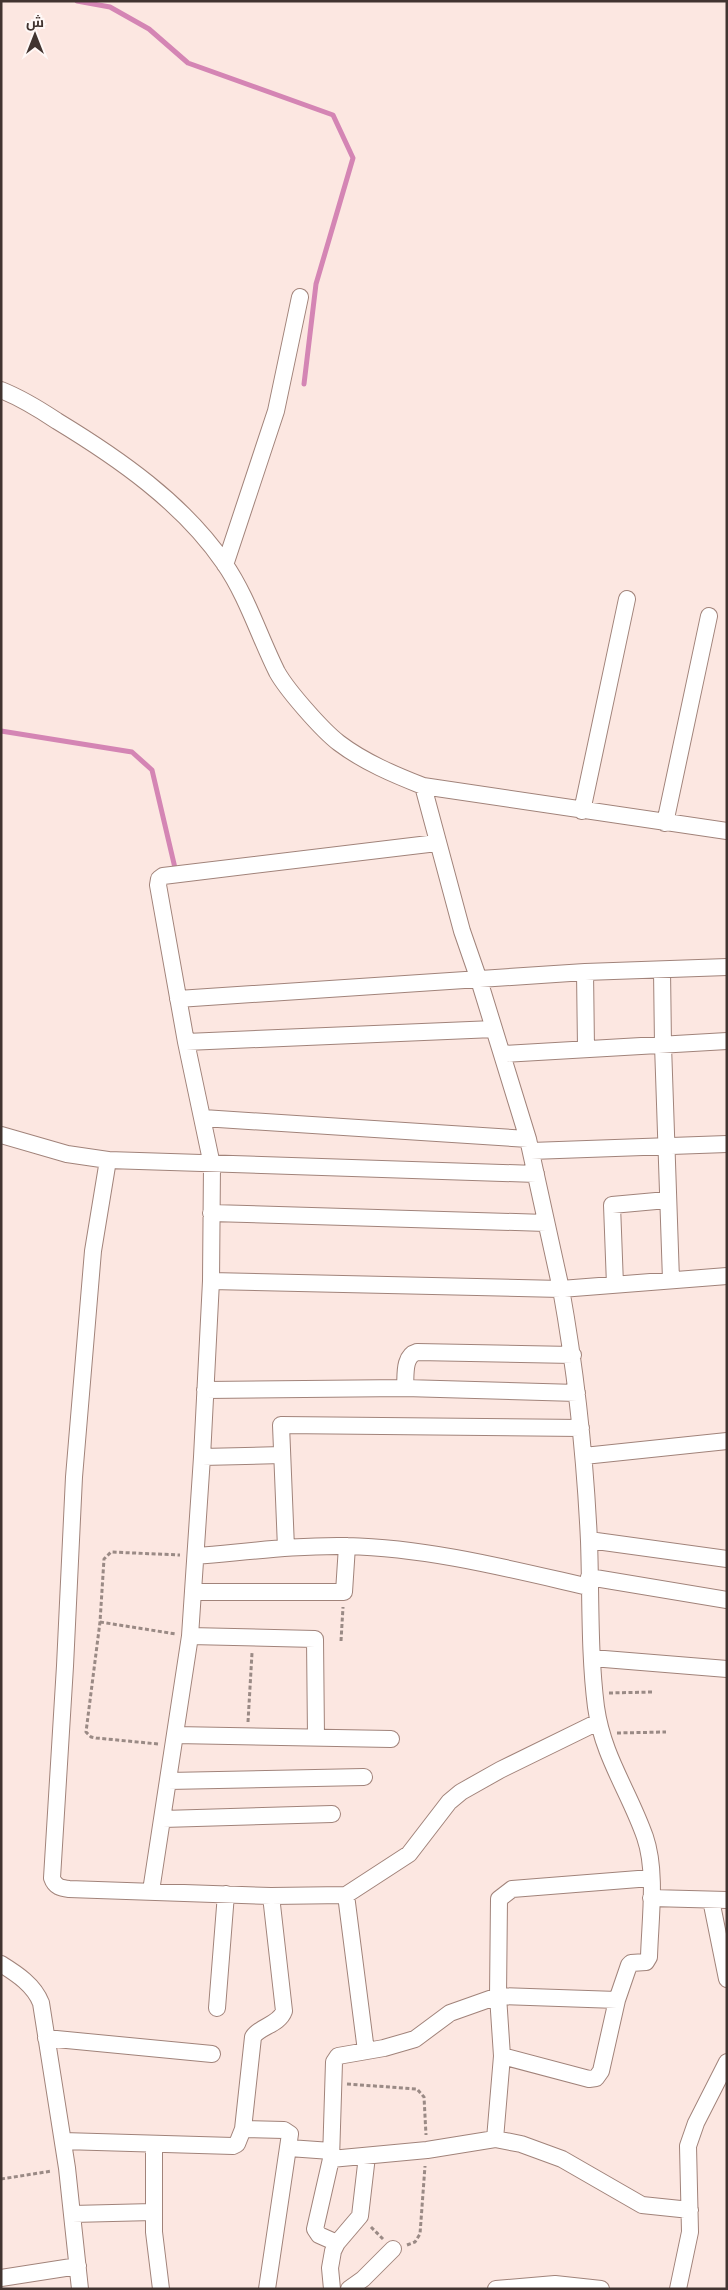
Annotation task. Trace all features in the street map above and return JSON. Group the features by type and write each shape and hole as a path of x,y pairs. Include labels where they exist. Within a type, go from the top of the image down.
{"street":[{"path":"225,565 276,411 300,297"},
{"path":"1,390 17,396 123,464 165,498 209,543 225,565 246,603 278,674 299,702 339,743 388,772 423,786 727,831"},
{"path":"582,811 627,599"},
{"path":"665,823 709,616"},
{"path":"423,786 462,931 479,980 529,1145 562,1289 573,1355 584,1456 594,1693 600,1728 615,1770 645,1836 650,1856 651,1898 648,1960 629,1965 617,2000 601,2071 596,2078 588,2079 502,2056"},
{"path":"151,1891 190,1636 194,1592 210,1281 212,1165 186,1042 158,885 159,880 163,876 437,842"},
{"path":"178,998 585,972 727,967"},
{"path":"662,970 667,1200 671,1280"},
{"path":"585,972 586,1048"},
{"path":"186,1042 494,1029"},
{"path":"502,1054 727,1041"},
{"path":"203,1118 529,1145 666,1147 727,1144"},
{"path":"1,1135 67,1154 108,1160 212,1165 536,1174"},
{"path":"108,1160 93,1251 75,1460 52,1878 57,1886 69,1890 271,1896 346,1894 409,1854 449,1802 461,1792 500,1770 600,1728"},
{"path":"615,1286 612,1205 667,1200"},
{"path":"211,1213 546,1223"},
{"path":"210,1281 562,1289 727,1276"},
{"path":"405,1388 407,1360 413,1352 573,1355"},
{"path":"205,1390 405,1388 577,1393"},
{"path":"286,1548 281,1425 581,1428"},
{"path":"584,1456 727,1441"},
{"path":"202,1457 282,1455"},
{"path":"588,1540 727,1559"},
{"path":"196,1556 286,1548 347,1546 424,1554 589,1582 727,1600"},
{"path":"194,1592 344,1592 347,1546"},
{"path":"190,1636 315,1639 316,1737"},
{"path":"592,1658 727,1669"},
{"path":"174,1740 248,1736 391,1739"},
{"path":"168,1781 364,1777"},
{"path":"163,1819 332,1814"},
{"path":"496,2139 502,2056 498,1996 498,1903 502,1895 512,1890 651,1878"},
{"path":"217,2008 226,1894"},
{"path":"346,1894 366,2051"},
{"path":"63,2141 233,2146 240,2140 243,2129 253,2037 260,2030 280,2018 284,2011 271,1896"},
{"path":"651,1898 719,1900 727,1978"},
{"path":"1,1964 35,1990 41,2003 67,2168 80,2289"},
{"path":"337,2243 319,2235 315,2229 331,2155 334,2062 336,2057 384,2048 415,2039 450,2013 498,1996 617,2000"},
{"path":"46,2038 212,2054"},
{"path":"678,2289 687,2253 690,2210 687,2171 688,2146 696,2123 727,2062"},
{"path":"243,2129 288,2131 289,2148 267,2289"},
{"path":"289,2148 331,2155 367,2156 427,2150 496,2139 521,2144 562,2159 642,2206 690,2210"},
{"path":"154,2144 153,2212 161,2289"},
{"path":"332,2289 330,2268 337,2243 360,2216 367,2156"},
{"path":"72,2214 153,2212"},
{"path":"349,2289 362,2280 394,2249"},
{"path":"1,2278 78,2266"},
{"path":"496,2289 555,2284 601,2289"}],"path":[{"path":"174,1740 96,1738 91,1737 86,1732 100,1622 104,1559 107,1554 196,1556"},
{"path":"341,1641 344,1592"},
{"path":"100,1622 190,1636"},
{"path":"248,1736 253,1638"},
{"path":"594,1693 653,1692"},
{"path":"600,1728 666,1732"},
{"path":"334,2083 417,2089 424,2097 427,2150 420,2234 414,2242 394,2249 360,2216"},
{"path":"1,2179 67,2168"}],"waterway":[{"path":"77,1 110,7 149,29 188,63 333,115 353,158 316,284 304,384"},
{"path":"1,731 132,752 152,770 175,868"}]}
